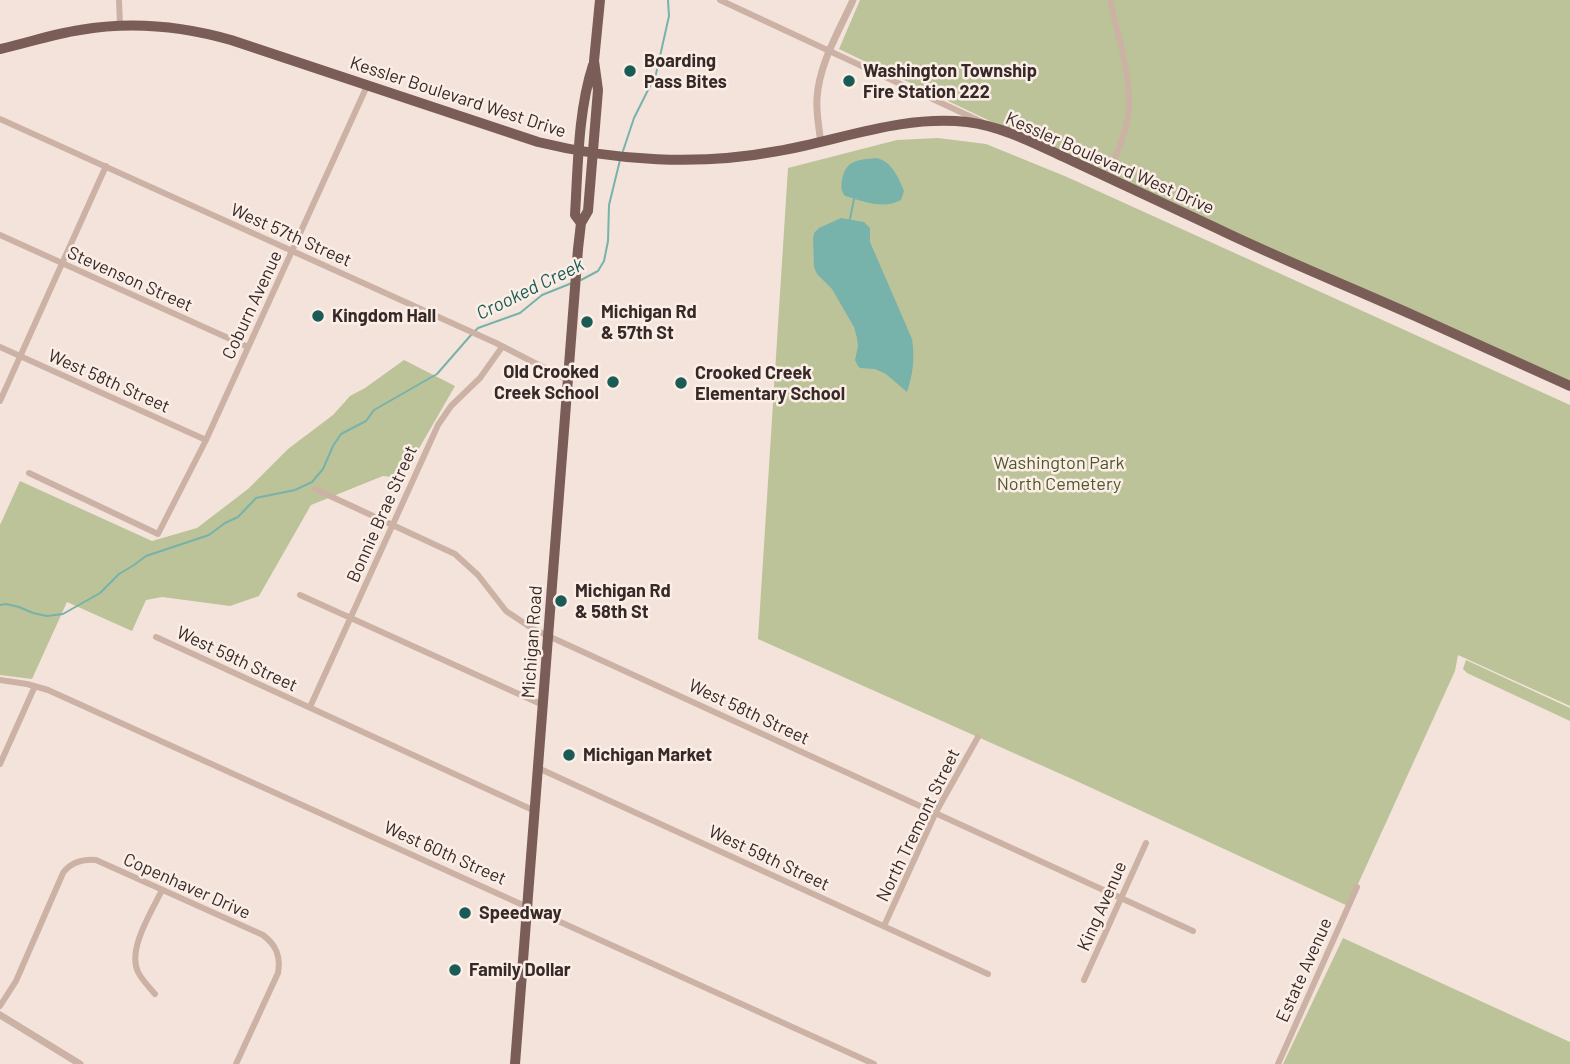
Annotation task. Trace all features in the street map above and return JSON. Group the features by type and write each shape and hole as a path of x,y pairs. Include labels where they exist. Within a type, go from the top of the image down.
{"main road":[{"name":"Michigan Road","path":"581,223 575,215 580,152 586,87 594,61 600,0"},
{"name":"Kessler Boulevard West Drive","path":"0,49 79,30 120,25 165,26 208,34 520,136 580,152 636,158 748,156 821,143 913,121 959,121 993,128 1107,176 1250,245 1570,386"},
{"name":"Michigan Road","path":"515,1064 577,261 581,223 587,211 598,90 594,61"}],"street":[{"path":"118,0 120,25"},
{"path":"720,0 993,128"},
{"path":"821,143 817,97 820,78 853,0"},
{"path":"1107,176 1118,151 1129,111 1127,75 1110,0"},
{"name":"Coburn Avenue","path":"29,474 158,534 206,440 367,86"},
{"name":"West 57th Street","path":"0,119 465,329 568,380"},
{"path":"0,401 106,166"},
{"name":"Stevenson Street","path":"0,235 248,347"},
{"name":"Bonnie Brae Street","path":"310,708 443,416 492,363 499,345"},
{"name":"West 58th Street","path":"0,347 206,440"},
{"name":"West 58th Street","path":"315,489 460,558 478,575 506,611 520,621 1193,931"},
{"path":"300,595 543,705"},
{"name":"West 59th Street","path":"156,637 535,811"},
{"name":"West 60th Street","path":"0,680 48,690 874,1064"},
{"path":"0,764 35,686"},
{"name":"North Tremont Street","path":"884,926 936,813 978,737"},
{"name":"West 59th Street","path":"538,768 988,974"},
{"name":"King Avenue","path":"1084,980 1146,843"},
{"name":"Copenhaver Drive","path":"0,1006 16,981 60,877 68,867 78,861 96,860 263,935 273,944 279,962 278,973 236,1064"},
{"name":"Estate Avenue","path":"1278,1064 1357,887"},
{"path":"155,994 138,971 135,952 162,890"},
{"path":"0,1015 80,1064"}],"green space":[{"path":"860,0 1570,0 1570,386 1250,245 839,49"},
{"name":"Washington Park North Cemetery","path":"938,138 986,144 1067,177 1570,405 1570,706 1458,655 1455,671 1348,906 758,639 788,168 897,140"},
{"path":"404,360 455,386 402,478 383,476 311,505 259,596 230,606 162,597 146,600 132,631 67,602 32,679 0,675 0,525 20,481 152,541 197,528 248,489 288,449 333,415 350,396"},
{"path":"1466,660 1570,708 1570,721 1467,673 1463,669"},
{"path":"1343,938 1570,1042 1570,1064 1283,1064"}],"water":[{"path":"877,158 887,163 897,176 904,191 901,200 880,204 845,196 841,185 850,164"},
{"path":"841,218 864,222 870,228 870,242 912,339 913,366 907,392 886,374 858,366 855,360 858,346 854,327 832,289 817,274 814,267 814,233"}],"waterway":[{"name":"Crooked Creek","path":"623,151 634,118 656,74 669,16 668,0"},
{"name":"Crooked Creek","path":"581,280 598,271 604,261 608,241 609,205 620,160"},
{"path":"850,219 854,199"},
{"name":"Crooked Creek","path":"475,331 520,313 542,295 572,283"},
{"name":"Crooked Creek","path":"0,605 19,607 47,616 63,614 100,593 119,574 146,556 209,535 238,517 256,498 295,490 312,482 323,469 341,434 366,421 374,410 437,374 471,335"}],"place":[{"name":"Boarding Pass Bites","path":"630,71"},
{"name":"Washington Township Fire Station 222","path":"849,81"},
{"name":"Kingdom Hall","path":"318,316"},
{"name":"Michigan Rd & 57th St","path":"587,322"},
{"name":"Old Crooked Creek School","path":"613,382"},
{"name":"Crooked Creek Elementary School","path":"681,383"},
{"name":"Michigan Rd & 58th St","path":"561,601"},
{"name":"Michigan Market","path":"569,755"},
{"name":"Speedway","path":"465,913"},
{"name":"Family Dollar","path":"455,970"}]}
